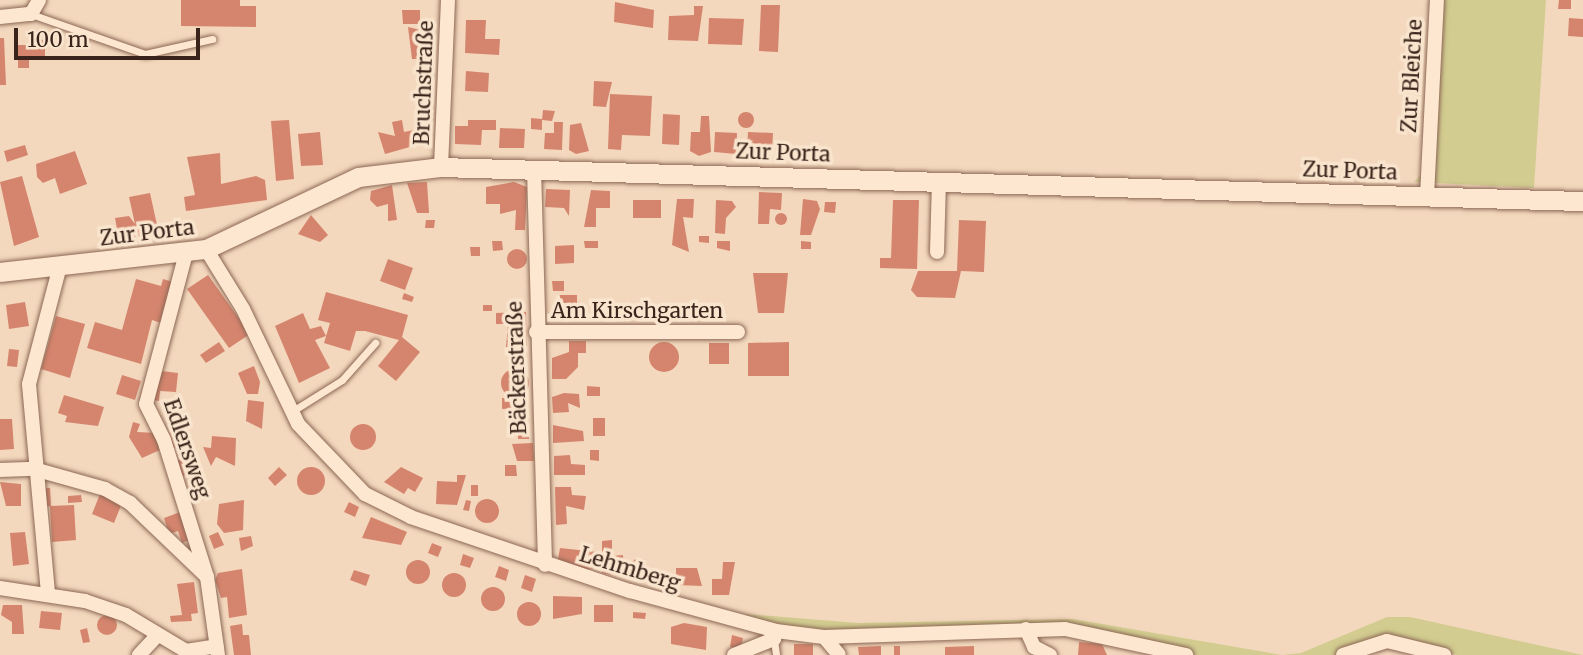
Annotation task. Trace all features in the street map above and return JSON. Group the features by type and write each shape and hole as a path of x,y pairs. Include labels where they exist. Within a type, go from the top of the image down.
{"main road":[{"name":"Zur Porta","path":"0,272 206,249 358,177 441,167 1583,201"}],"street":[{"path":"0,17 32,14 39,0"},
{"name":"Bruchstraße","path":"441,167 448,0"},
{"name":"Zur Bleiche","path":"1427,196 1437,0"},
{"name":"Bäckerstraße","path":"534,169 536,332 545,565"},
{"path":"937,252 939,181"},
{"name":"Lehmberg","path":"206,249 243,309 291,412 336,469 365,494 411,517 545,565 775,635 824,637 1026,629 1096,632 1186,655"},
{"name":"Edlersweg","path":"186,253 146,404 164,440 207,577 217,650"},
{"path":"48,593 33,468 29,384 61,266"},
{"name":"Am Kirschgarten","path":"536,332 738,332"},
{"path":"0,470 33,468 130,503 207,577"},
{"path":"0,588 48,593 126,615 156,637 186,651 217,650"},
{"path":"1026,629 1034,647 1050,655"},
{"path":"734,655 775,635"},
{"path":"139,655 156,637"},
{"path":"824,637 839,655"},
{"path":"1343,655 1387,641 1444,655"}],"lane":[{"path":"32,14 145,54 212,39"},
{"path":"291,412 342,380 375,343"},
{"path":"775,635 776,655"}],"shaded area":[{"path":"1431,0 1546,0 1534,188 1414,182 1422,174"},
{"path":"745,614 858,623 1073,619 1282,655 1180,655 1071,633 838,638 744,625"},
{"path":"1387,617 1410,617 1583,655 1457,655 1387,640 1344,655 1282,655 1301,653"}],"building":[{"path":"181,0 240,0 240,6 256,6 256,27 181,26"},
{"path":"1559,0 1571,0 1571,9 1558,9"},
{"path":"615,2 654,10 653,28 614,22"},
{"path":"761,5 780,5 778,52 759,51"},
{"path":"694,6 703,6 698,41 668,40 669,16 694,15"},
{"path":"402,10 420,10 420,24 403,24"},
{"path":"709,18 744,19 742,45 708,44"},
{"path":"1569,18 1583,19 1583,37 1568,36"},
{"path":"466,20 486,20 485,39 500,39 499,55 465,53"},
{"path":"408,27 433,33 432,59 412,59"},
{"path":"0,38 4,38 6,85 0,85"},
{"path":"29,39 45,40 45,59 29,59 29,68 18,68 18,45 29,45"},
{"path":"466,71 489,73 488,92 465,91"},
{"path":"594,81 612,82 606,107 593,106"},
{"path":"610,94 652,96 650,136 622,135 621,150 608,149"},
{"path":"543,110 555,111 552,121 542,120"},
{"path":"746,112 752,114 752,126 746,128 740,126 738,120 740,114"},
{"path":"663,114 680,115 679,145 662,144"},
{"path":"701,116 709,116 711,152 699,156 690,151 691,132 700,132"},
{"path":"531,118 542,119 542,130 531,129"},
{"path":"289,120 294,179 276,181 271,121"},
{"path":"402,120 404,132 414,130 417,145 385,154 378,132 395,136 392,122"},
{"path":"468,120 496,120 496,130 482,130 481,145 455,144 455,126 468,126"},
{"path":"554,122 563,122 562,150 544,149 545,133 554,133"},
{"path":"581,123 589,151 576,154 569,150 570,125"},
{"path":"500,128 525,129 524,148 499,148"},
{"path":"320,132 323,165 301,166 298,134"},
{"path":"715,132 737,133 736,154 714,152"},
{"path":"748,132 773,133 772,152 747,151"},
{"path":"25,145 28,155 7,162 4,151"},
{"path":"75,151 87,184 60,194 55,178 43,183 37,177 36,164"},
{"path":"220,153 221,184 256,176 265,180 267,200 186,211 184,197 195,195 187,157"},
{"path":"22,176 39,237 14,246 0,182"},
{"path":"427,182 429,213 417,213 407,183"},
{"path":"514,182 527,187 525,230 515,230 516,210 500,214 500,204 486,204 486,187"},
{"path":"392,185 397,220 388,221 388,204 377,207 370,200 371,191"},
{"path":"546,189 570,190 569,216 564,208 545,207"},
{"path":"591,190 610,191 610,208 596,208 596,227 584,227"},
{"path":"759,192 782,193 781,210 770,209 769,224 758,224"},
{"path":"150,193 159,234 119,240 115,218 129,216 135,224 129,197"},
{"path":"677,199 694,199 693,218 683,217 689,252 672,245"},
{"path":"803,199 817,201 820,209 811,235 800,235"},
{"path":"633,200 661,200 661,218 633,218"},
{"path":"716,200 732,201 736,207 726,218 725,234 715,233"},
{"path":"893,200 919,200 917,269 880,268 880,258 891,258"},
{"path":"825,202 836,202 835,213 824,212"},
{"path":"781,213 787,219 781,225 775,219"},
{"path":"311,215 328,235 320,242 298,234"},
{"path":"426,220 435,220 434,228 425,228"},
{"path":"959,220 986,221 984,272 961,271 955,298 917,297 911,290 918,271 957,271"},
{"path":"699,236 709,236 709,243 699,242"},
{"path":"492,241 502,241 503,250 493,251"},
{"path":"584,241 598,241 598,248 585,248"},
{"path":"717,241 730,241 730,251 717,248"},
{"path":"801,241 811,242 811,249 801,249"},
{"path":"574,245 574,263 555,264 555,246"},
{"path":"470,247 480,247 480,256 471,256"},
{"path":"513,249 521,249 527,259 521,269 513,269 507,263 507,255"},
{"path":"388,259 413,268 405,290 380,281"},
{"path":"753,273 788,273 784,313 758,313"},
{"path":"208,275 250,334 229,348 187,289"},
{"path":"136,279 161,286 163,279 173,282 161,323 152,320 141,364 87,348 95,322 122,330"},
{"path":"552,281 564,281 564,291 553,291"},
{"path":"326,292 408,315 402,337 420,352 396,381 378,366 399,340 356,331 350,351 324,343 330,323 318,320"},
{"path":"404,293 414,297 412,302 402,299"},
{"path":"557,295 577,295 577,312 558,312"},
{"path":"25,302 29,326 9,329 6,305"},
{"path":"483,305 492,305 492,311 483,311"},
{"path":"526,312 527,346 506,347 508,324 496,324 496,313"},
{"path":"303,313 310,329 321,326 326,336 315,340 330,368 299,383 275,326"},
{"path":"56,316 85,324 70,378 41,369"},
{"path":"569,341 586,341 586,353 578,353 578,367 566,379 552,379 552,358 569,352"},
{"path":"219,342 225,351 206,363 200,355"},
{"path":"664,342 675,346 679,357 675,368 664,372 653,368 649,357 653,346"},
{"path":"789,342 789,376 748,376 748,343"},
{"path":"709,343 729,343 729,364 709,364"},
{"path":"9,349 19,350 17,367 7,366"},
{"path":"513,358 523,358 523,368 513,368"},
{"path":"254,366 260,382 258,394 247,394 238,373"},
{"path":"515,369 525,373 529,383 525,393 515,397 505,393 501,383 505,373"},
{"path":"162,371 178,373 176,392 160,391 159,401 152,400"},
{"path":"122,375 141,381 135,400 116,394"},
{"path":"587,386 600,387 600,396 587,396"},
{"path":"564,393 579,394 580,408 568,403 569,412 553,413 552,397"},
{"path":"64,395 104,407 98,426 65,422 67,416 58,413"},
{"path":"502,398 518,398 518,408 502,409"},
{"path":"248,400 264,402 262,429 246,421"},
{"path":"593,418 605,418 605,436 593,436"},
{"path":"0,419 12,419 14,449 0,450"},
{"path":"133,422 140,424 137,432 157,433 160,450 142,458 129,437"},
{"path":"363,424 372,428 376,437 372,446 363,450 354,446 350,437 354,428"},
{"path":"553,425 583,431 584,441 553,443"},
{"path":"188,431 189,447 171,448 170,432"},
{"path":"529,433 529,439 518,439 518,434"},
{"path":"212,436 236,438 235,466 216,457 211,466 203,447 211,448"},
{"path":"533,443 534,461 517,461 512,444"},
{"path":"590,450 599,450 599,461 590,460"},
{"path":"570,455 571,464 585,465 585,475 554,475 554,456"},
{"path":"192,456 197,471 180,477 175,461"},
{"path":"505,465 516,465 517,476 505,476"},
{"path":"279,467 287,475 275,486 268,478"},
{"path":"311,467 321,471 325,481 321,491 311,495 301,491 297,481 301,471"},
{"path":"401,467 423,478 415,492 408,488 404,494 384,482"},
{"path":"457,475 466,475 457,505 436,504 437,481 457,482"},
{"path":"0,482 21,484 21,506 6,506"},
{"path":"471,485 478,485 478,496 471,496"},
{"path":"555,487 571,487 572,495 586,496 584,510 566,506 567,524 556,525"},
{"path":"41,488 50,488 51,506 42,507"},
{"path":"100,494 122,503 114,523 92,514"},
{"path":"81,495 82,502 68,503 68,496"},
{"path":"487,499 498,506 499,511 492,522 487,523 476,516 475,511 482,500"},
{"path":"244,500 243,530 224,533 217,524 219,504"},
{"path":"466,500 471,501 469,511 463,510"},
{"path":"349,502 359,507 355,517 344,512"},
{"path":"74,505 76,540 52,542 50,506"},
{"path":"183,511 191,539 182,543 178,531 169,534 164,518"},
{"path":"371,517 407,532 401,545 362,538"},
{"path":"25,532 29,564 13,566 10,533"},
{"path":"218,532 224,545 214,549 209,536"},
{"path":"251,536 253,546 241,551 239,538"},
{"path":"612,540 612,556 623,555 624,572 616,576 602,573 602,541"},
{"path":"432,543 442,547 438,557 428,553"},
{"path":"560,548 597,552 598,567 582,571 558,559"},
{"path":"463,554 474,558 470,568 460,565"},
{"path":"636,559 645,559 646,576 628,576 628,564"},
{"path":"418,560 427,563 430,572 427,581 418,584 409,581 406,572 409,563"},
{"path":"723,562 735,562 729,595 712,595 712,579 722,579"},
{"path":"499,566 509,570 506,581 495,577"},
{"path":"676,568 697,568 702,586 676,585"},
{"path":"242,569 247,615 229,618 227,597 221,598 215,580 218,573"},
{"path":"354,570 370,575 366,586 350,580"},
{"path":"454,573 463,576 466,585 463,594 454,597 445,594 442,585 445,576"},
{"path":"525,575 536,579 532,592 521,588"},
{"path":"194,582 198,613 191,614 192,621 171,622 170,616 182,615 177,584"},
{"path":"493,587 502,590 505,599 502,608 493,611 484,608 481,599 484,590"},
{"path":"553,596 582,597 582,614 553,619"},
{"path":"529,602 537,606 541,614 537,622 529,626 521,622 517,614 521,606"},
{"path":"3,605 22,605 24,634 12,634 12,622 1,615"},
{"path":"594,605 613,605 613,622 594,622"},
{"path":"41,611 62,613 60,630 39,628"},
{"path":"633,612 646,613 645,619 633,618"},
{"path":"103,615 111,615 117,625 111,635 103,635 97,629 97,621"},
{"path":"684,623 707,627 706,650 671,644 671,627"},
{"path":"242,624 243,635 249,635 251,655 234,655 230,626"},
{"path":"87,628 90,642 83,643 80,630"},
{"path":"732,635 743,638 741,649 730,647"},
{"path":"1079,642 1102,644 1107,655 1078,655"},
{"path":"794,644 813,644 813,655 794,655"},
{"path":"881,646 881,655 859,655 858,647"},
{"path":"894,646 900,646 900,655 894,655"},
{"path":"974,646 974,655 945,655 945,647"}]}
